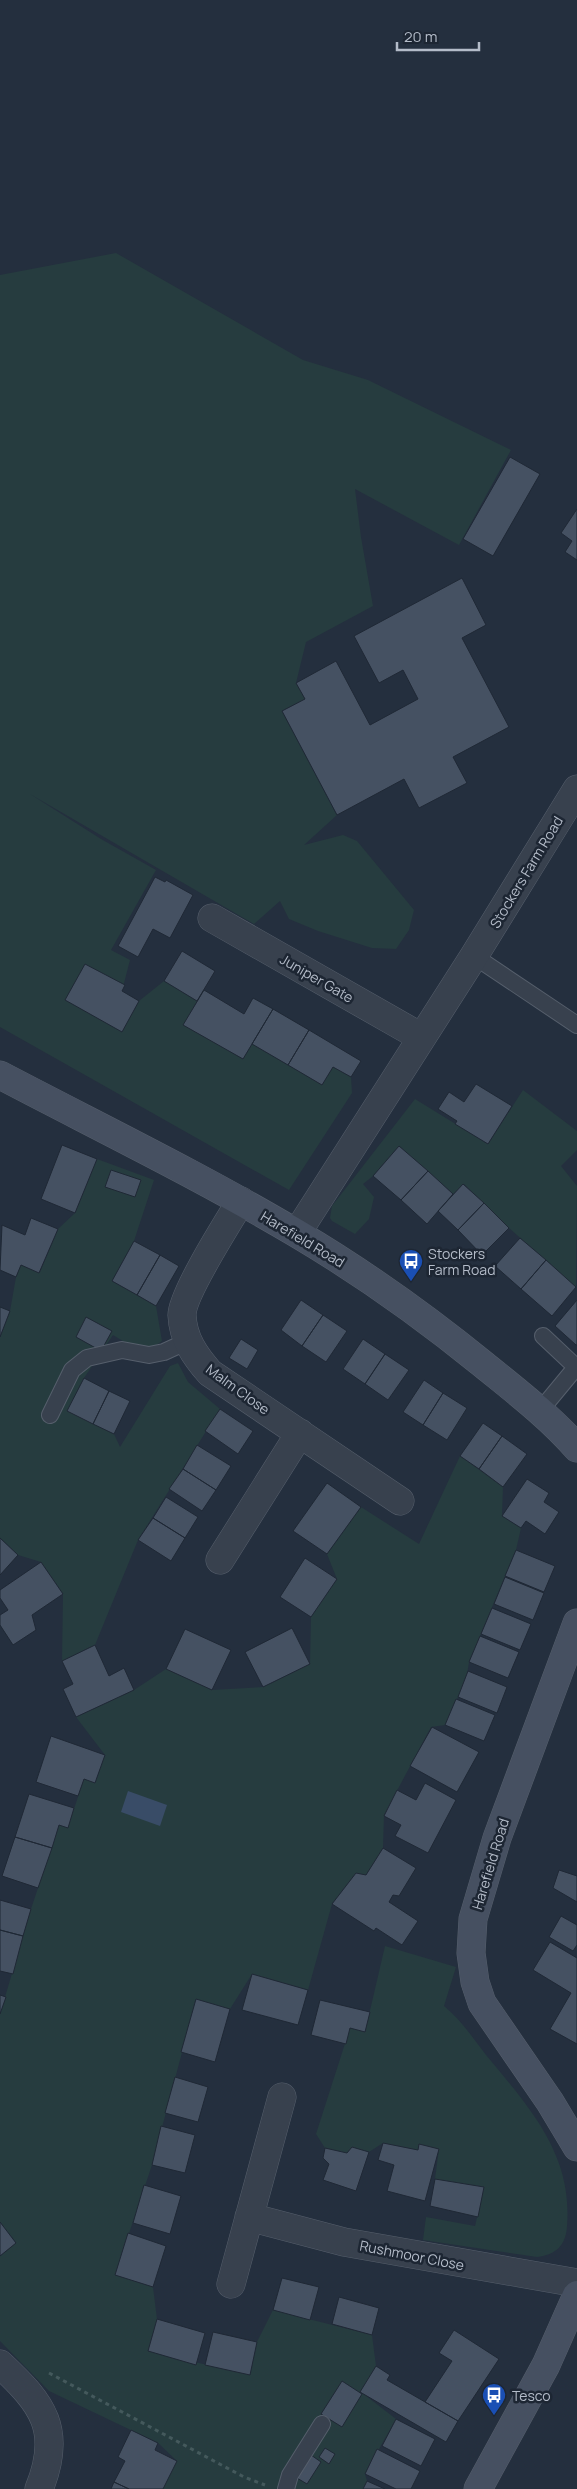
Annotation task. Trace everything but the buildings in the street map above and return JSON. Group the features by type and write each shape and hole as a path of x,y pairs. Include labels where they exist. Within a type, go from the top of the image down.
{"street":[{"name":"Stockers Farm Road","path":"297,1233 474,956 577,789"},
{"name":"Juniper Gate","path":"212,918 421,1037"},
{"name":"Harefield Road","path":"0,1075 240,1201 297,1233 390,1293 455,1342 539,1412 577,1448"},
{"name":"Malm Close","path":"240,1201 191,1288 182,1313 191,1350 210,1373 400,1501"},
{"path":"220,1560 300,1433"},
{"name":"Harefield Road","path":"577,1624 570,1661 496,1838 473,1919 472,1953 475,1982 482,2003 550,2102 577,2147"},
{"path":"231,2284 282,2097"},
{"name":"Rushmoor Close","path":"249,2216 344,2242 577,2284"},
{"path":"478,2489 546,2364 577,2295"},
{"path":"0,2364 32,2397 48,2427 51,2446 48,2467 39,2489"}],"lane":[{"path":"474,956 577,1024"},
{"path":"539,1412 577,1367 543,1336"},
{"path":"50,1415 72,1370 87,1358 122,1350 149,1355 164,1352 188,1341"},
{"path":"286,2489 290,2475 322,2424"}],"path":[{"path":"48,2372 244,2477 267,2486"}],"green space":[{"path":"116,253 303,360 368,380 511,450 459,545 355,489 373,606 306,642 296,683 305,699 282,711 337,815 304,845 343,835 357,841 414,910 409,930 396,949 372,948 318,931 289,919 280,901 254,924 30,794 101,839 156,870 111,950 130,960 122,991 139,1001 164,981 197,1001 184,1025 243,1059 252,1044 322,1085 333,1067 351,1077 352,1093 289,1190 0,1027 0,275"},
{"path":"523,1090 577,1131 577,1150 561,1166 577,1186 576,1287 509,1228 464,1184 453,1194 399,1146 373,1176 363,1184 374,1197 369,1219 355,1234 332,1221 330,1218 332,1206 415,1099 488,1144"},
{"path":"97,1159 154,1180 134,1241 112,1281 156,1306 162,1341 148,1351 136,1349 113,1335 84,1378 67,1411 114,1434 120,1447 170,1366 178,1363 188,1382 220,1409 138,1540 95,1645 62,1661 63,1594 41,1562 18,1555 0,1538 0,1337 10,1311 16,1277 21,1265 40,1272 58,1229 75,1213"},
{"path":"460,1456 503,1487 502,1515 521,1528 516,1550 469,1662 463,1686 445,1725 431,1727 384,1815 383,1848 366,1875 356,1873 332,1904 308,1990 252,1974 230,2009 196,2000 152,2165 115,2275 153,2287 157,2319 148,2351 250,2375 257,2342 273,2310 372,2335 376,2366 361,2392 396,2419 365,2474 367,2481 363,2489 163,2489 177,2461 158,2443 49,2391 0,2341 0,2256 16,2243 0,2222 0,2014 31,1909 59,1825 68,1827 84,1779 95,1782 105,1755 76,1717 134,1690 166,1669 212,1690 263,1687 310,1664 311,1617 337,1579 327,1554 361,1507 419,1544"},
{"path":"385,1946 456,1967 444,2006 461,2023 518,2094 545,2133 563,2176 567,2200 565,2239 559,2248 550,2254 537,2257 423,2240 426,2217 475,2226 484,2188 435,2179 439,2149 419,2144 418,2150 383,2143 369,2152 352,2147 347,2153 325,2148 316,2134 350,2028 365,2032"}],"water":[{"path":"128,1791 167,1805 160,1826 121,1812"}],"place":[{"name":"Stockers Farm Road","path":"411,1282"},
{"name":"Tesco","path":"494,2416"}]}
